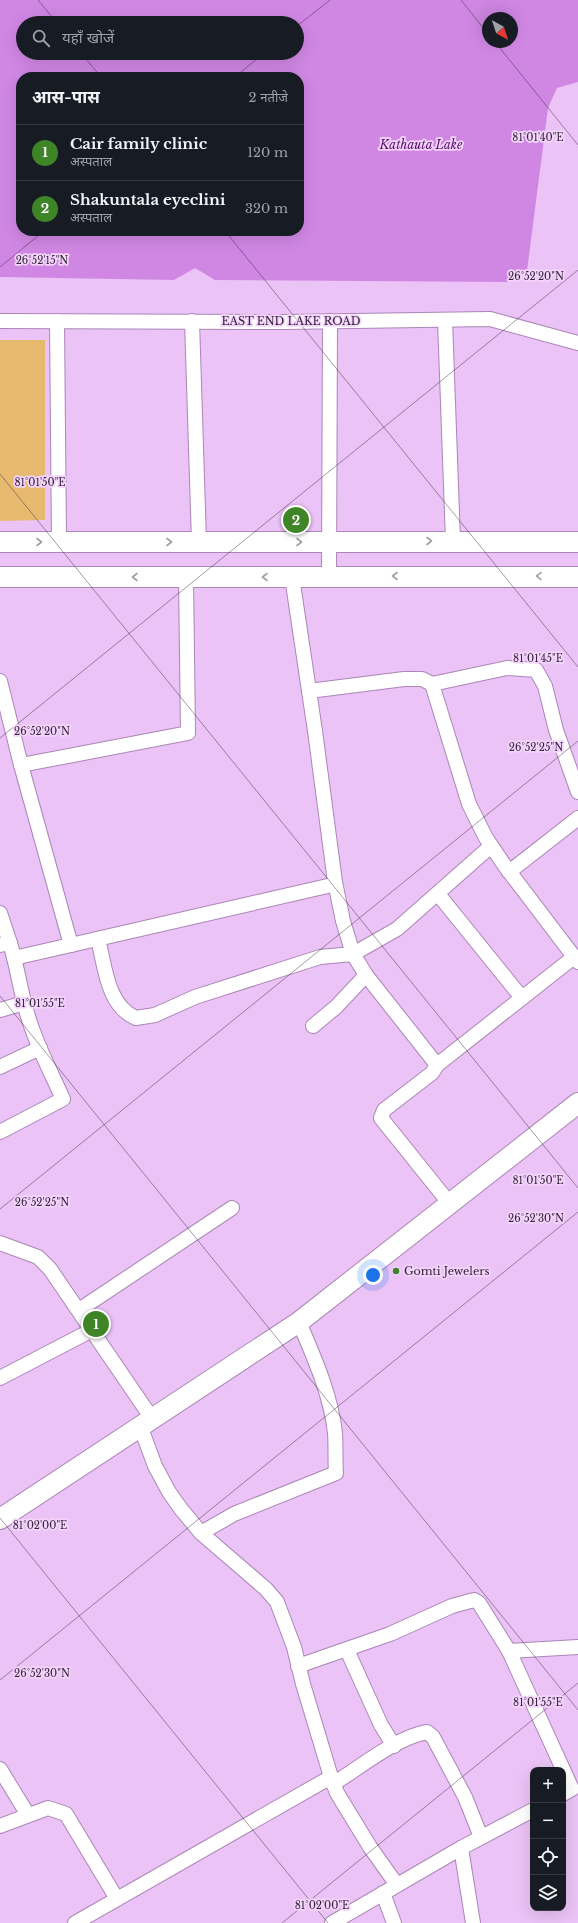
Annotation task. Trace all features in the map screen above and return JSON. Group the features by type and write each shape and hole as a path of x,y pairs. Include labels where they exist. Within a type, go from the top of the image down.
{"street":[{"name":"EAST END LAKE ROAD","path":"0,321 330,321 490,319 578,343"},
{"path":"445,320 453,541"},
{"path":"57,321 59,542"},
{"path":"192,321 199,542"},
{"path":"329,577 330,321"},
{"path":"0,542 578,542"},
{"path":"0,577 578,577"},
{"path":"21,765 188,733 186,577"},
{"path":"292,577 335,882 343,921 353,954 366,974 437,1065"},
{"path":"309,691 404,679 422,679 432,684 507,668 536,670 545,686 556,730 578,792"},
{"path":"0,681 21,765 71,945"},
{"path":"432,684 469,804 491,846 576,960 522,998 437,1065 432,1073 384,1110 380,1118 450,1204"},
{"path":"509,872 578,818"},
{"path":"98,939 110,989 120,1007 136,1018 155,1015 195,997 320,958 353,954 397,929 491,846"},
{"path":"14,958 332,885 335,882"},
{"path":"438,894 522,998"},
{"path":"0,913 5,944 14,958 24,1003 40,1048 63,1099 0,1132"},
{"path":"313,1026 336,1007 366,974"},
{"path":"0,1010 24,1003"},
{"path":"0,1067 40,1048"},
{"path":"0,1519 147,1424 299,1322 578,1103"},
{"path":"79,1310 232,1208"},
{"path":"0,1244 38,1258 50,1269 92,1330 147,1424 155,1466 169,1492 201,1532 257,1580 277,1602 294,1647 298,1666 332,1781 370,1847 397,1885"},
{"path":"201,1532 234,1514 336,1473 335,1432 329,1405 317,1364 299,1322"},
{"path":"0,1378 92,1330"},
{"path":"298,1666 390,1634 452,1606 474,1600 478,1603 509,1651 562,1767"},
{"path":"509,1651 578,1647"},
{"path":"347,1650 382,1725 394,1746"},
{"path":"75,1923 332,1781 365,1761 417,1734 427,1732 433,1737 465,1797 481,1837"},
{"path":"0,1769 28,1815"},
{"path":"566,1776 572,1789 566,1792"},
{"path":"0,1826 48,1808 66,1814 117,1899"},
{"path":"332,1923 461,1848 530,1812"},
{"path":"461,1848 473,1923"},
{"path":"383,1893 394,1923"}],"shaded area":[{"path":"0,340 45,340 45,520 0,521"}],"water":[{"name":"Kathauta Lake","path":"0,0 578,0 578,82 557,88 548,108 527,271 508,282 215,280 195,268 174,280 0,277"}],"place":[{"name":"Shakuntala eyeclini","path":"296,520"},
{"name":"Gomti Jewelers","path":"396,1271"},
{"name":"Cair family clinic","path":"96,1324"}]}
